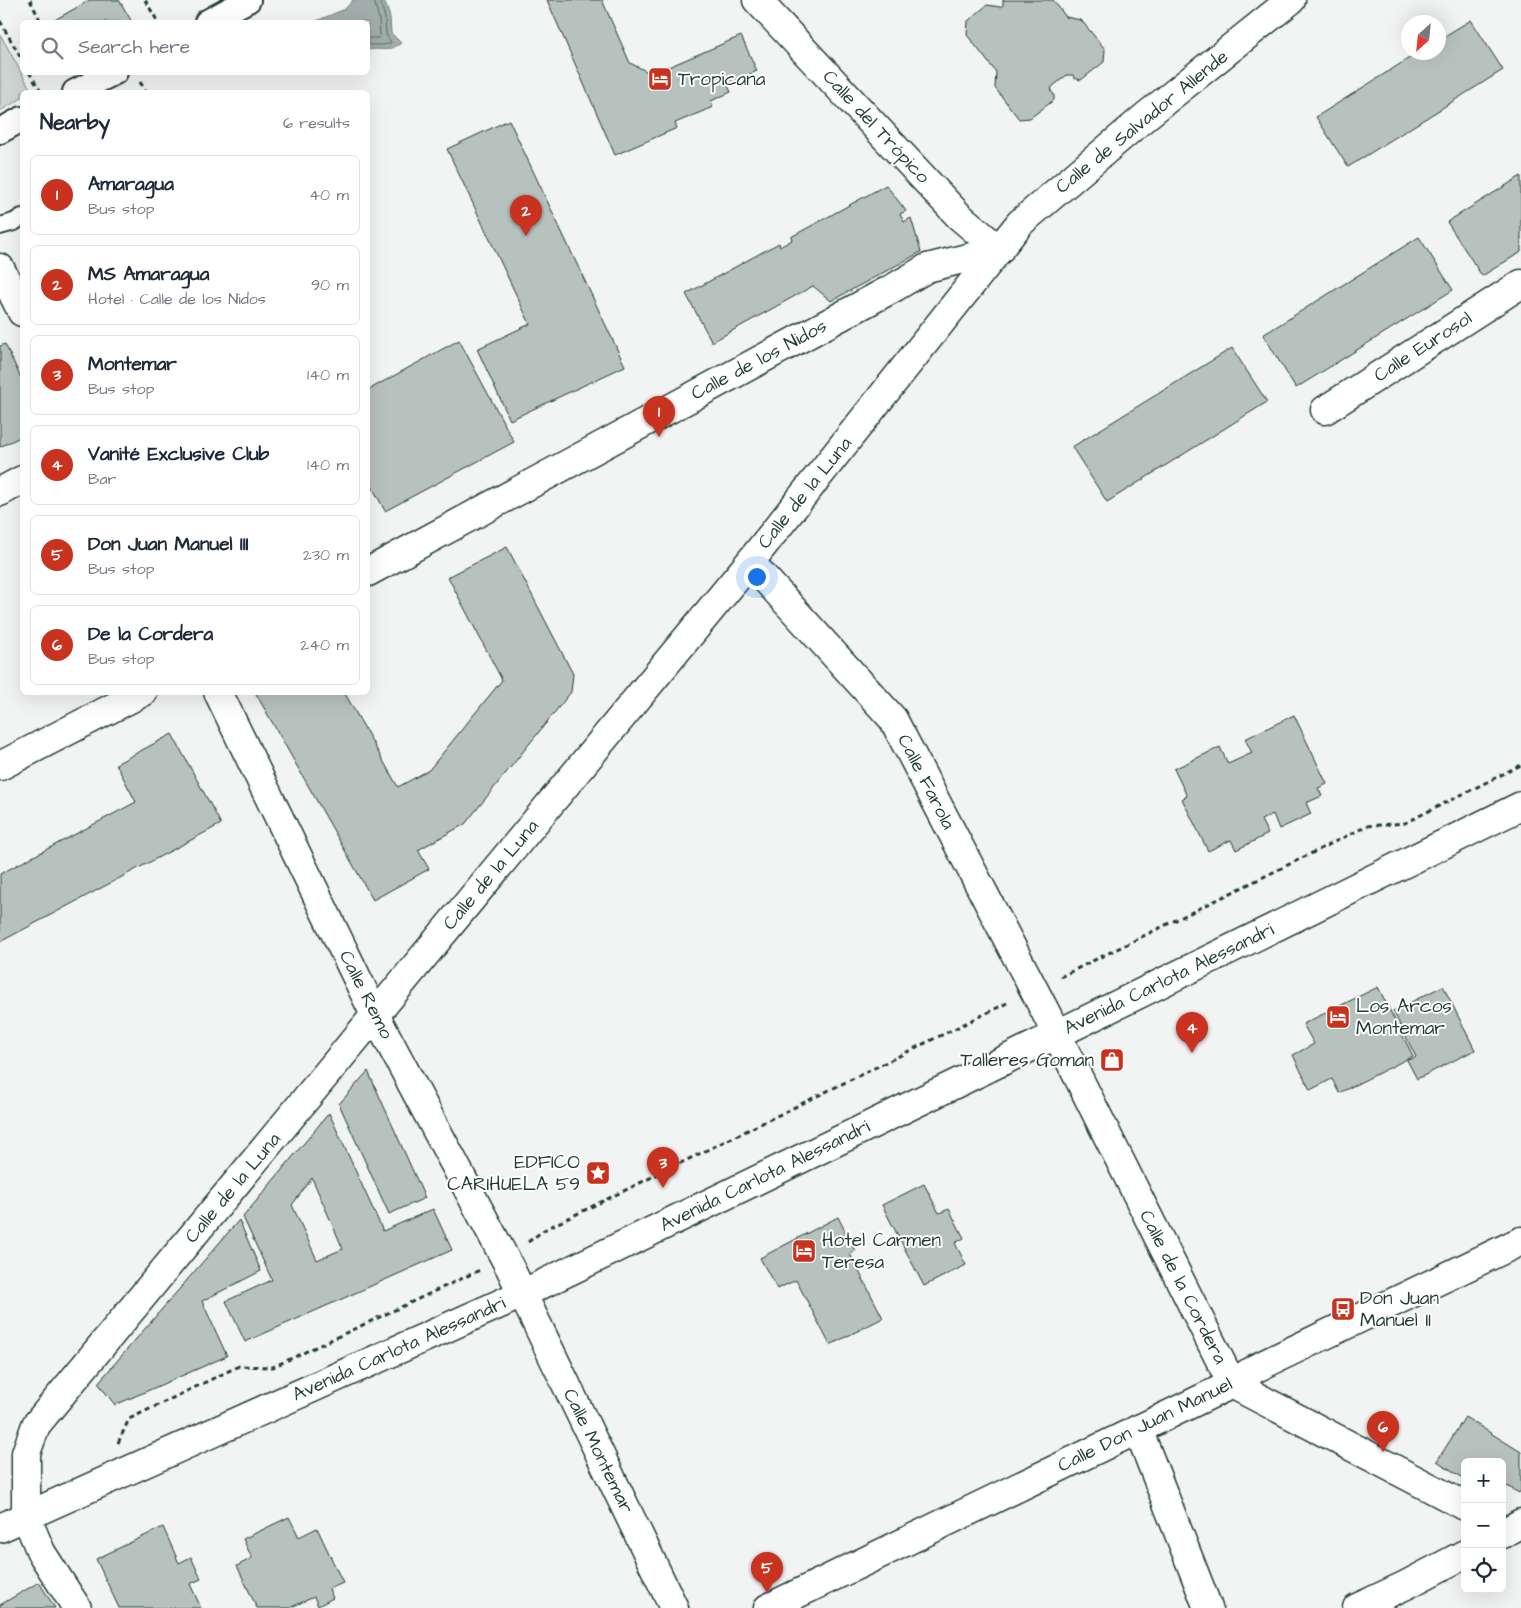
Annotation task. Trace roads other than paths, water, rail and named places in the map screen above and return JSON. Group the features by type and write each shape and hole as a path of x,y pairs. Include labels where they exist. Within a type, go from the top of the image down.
{"street":[{"path":"211,20 248,0"},
{"name":"Calle del Trópico","path":"757,0 959,216 999,250"},
{"name":"Calle de Salvador Allende","path":"999,250 1020,223 1276,5"},
{"path":"79,90 109,75"},
{"path":"0,131 20,121"},
{"name":"Calle de la Luna","path":"26,1516 26,1453 36,1425 750,562 999,250"},
{"name":"Calle de los Nidos","path":"370,571 927,268 999,250"},
{"path":"3,283 20,309"},
{"name":"Calle Eurosol","path":"1325,410 1521,284"},
{"path":"0,492 20,481"},
{"name":"Calle Farola","path":"750,562 893,719 1057,1035"},
{"path":"0,766 137,695"},
{"name":"Calle Remo","path":"219,695 375,1015 505,1258 522,1294"},
{"name":"Avenida Carlota Alessandri","path":"0,1528 522,1294 1057,1035 1521,806"},
{"name":"Calle de la Cordera","path":"1057,1035 1232,1384 1461,1504"},
{"name":"Calle Don Juan Manuel","path":"768,1608 1232,1384 1256,1368 1521,1241"},
{"name":"Calle Montemar","path":"522,1294 674,1608"},
{"path":"1138,1429 1208,1608"},
{"path":"26,1516 41,1552 77,1608"},
{"path":"1357,1608 1461,1556"}],"lane":[{"path":"0,226 20,218"}],"water":[{"path":"353,0 384,0 390,17 391,33 401,43 388,49 370,50 370,20 319,20 345,9"}],"place":[{"name":"Tropicana","path":"660,79"},
{"name":"MS Amaragua","path":"526,236"},
{"name":"Amaragua","path":"659,437"},
{"name":"Los Arcos Montemar","path":"1338,1017"},
{"name":"Vanité Exclusive Club","path":"1192,1053"},
{"name":"Talleres Goman","path":"1112,1060"},
{"name":"EDFICO CARIHUELA 59","path":"598,1173"},
{"name":"Montemar","path":"663,1188"},
{"name":"Hotel Carmen Teresa","path":"804,1251"},
{"name":"Don Juan Manuel II","path":"1343,1309"},
{"name":"De la Cordera","path":"1383,1452"},
{"name":"Don Juan Manuel III","path":"767,1593"}]}
